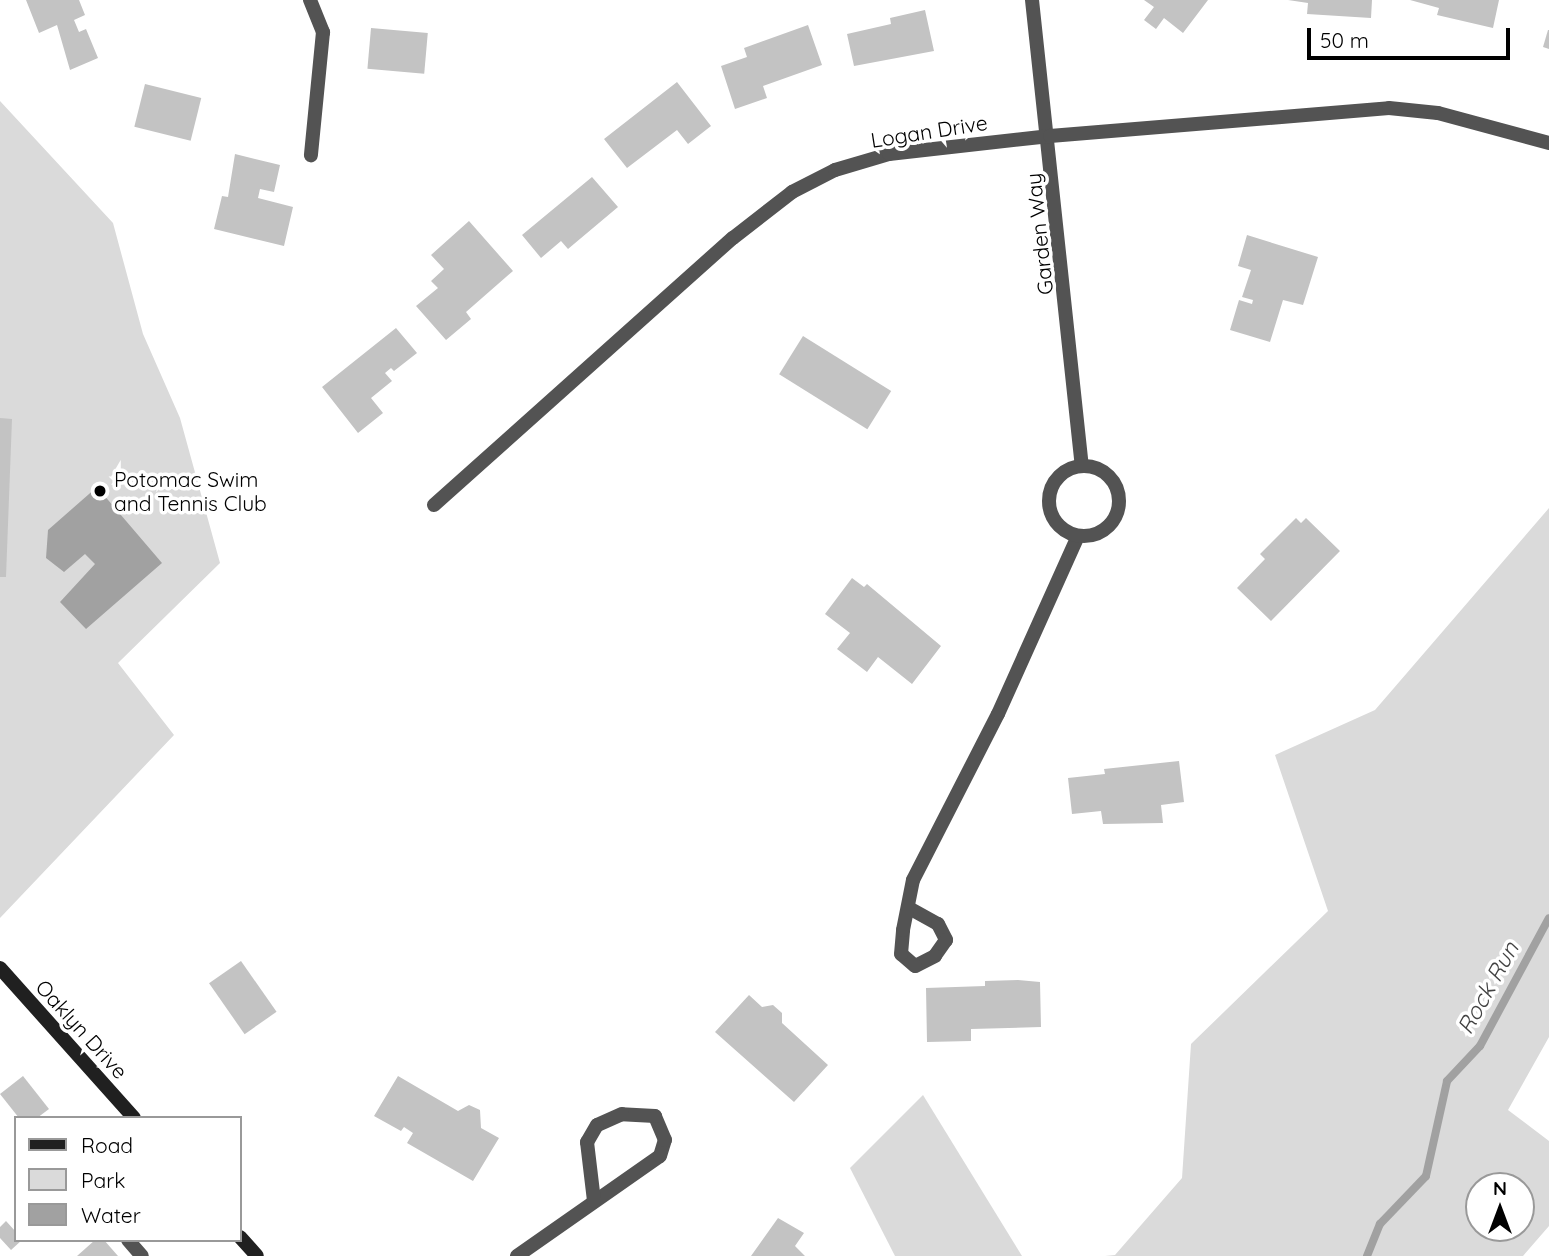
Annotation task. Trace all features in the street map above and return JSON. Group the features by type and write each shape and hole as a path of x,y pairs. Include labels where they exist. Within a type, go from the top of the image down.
{"street":[{"path":"310,0 323,32 311,155"},
{"name":"Garden Way","path":"1032,0 1050,135 1082,465"},
{"name":"Logan Drive","path":"434,505 733,238 792,192 835,170 889,155 1050,135 1389,108 1438,113 1549,143"},
{"path":"1082,465 1108,475 1120,503 1110,525 1101,532 1079,536 1058,525 1048,505 1054,482 1071,468 1082,465"},
{"path":"909,908 914,880 998,714 1079,536"},
{"name":"Oaklyn Drive","path":"0,968 132,1116"},
{"path":"517,1256 660,1156 665,1140 655,1116 622,1114 597,1125 587,1142 594,1201"},
{"path":"242,1239 257,1256"},
{"path":"130,1242 142,1256"}],"green space":[{"name":"Potomac Swim and Tennis Club","path":"0,101 113,223 143,334 180,418 220,563 118,663 174,735 0,918"},
{"path":"1549,508 1549,1037 1508,1110 1549,1141 1549,1226 1523,1256 1105,1256 1115,1255 1182,1178 1191,1044 1328,911 1275,755 1375,710"},
{"path":"923,1095 1022,1256 895,1256 850,1168"}],"water":[{"path":"97,487 162,563 86,629 60,602 95,564 85,554 64,572 46,558 48,530"}],"building":[{"path":"26,0 79,0 85,15 74,20 79,32 86,29 98,58 70,70 57,25 39,33"},
{"path":"1144,0 1208,0 1183,33 1164,18 1156,29 1144,20 1154,7"},
{"path":"1288,0 1372,0 1371,18 1307,14 1308,3"},
{"path":"1410,0 1499,0 1493,28 1437,15 1439,8"},
{"path":"925,10 934,51 854,66 847,34 891,24 890,18"},
{"path":"808,25 822,65 763,86 767,98 735,109 721,66 747,57 744,48"},
{"path":"371,28 428,33 424,74 367,69"},
{"path":"1549,30 1549,49 1543,47"},
{"path":"677,82 711,126 688,144 677,130 627,168 604,139"},
{"path":"145,84 201,98 191,141 134,127"},
{"path":"235,154 280,165 274,192 260,189 258,198 293,207 284,246 214,229 222,196 228,197"},
{"path":"592,177 618,207 568,249 561,241 541,258 522,235"},
{"path":"469,221 513,271 466,312 471,319 446,340 416,306 438,288 431,281 444,269 431,255"},
{"path":"1247,235 1318,257 1303,305 1283,300 1270,342 1230,330 1239,300 1252,304 1253,300 1242,297 1251,270 1238,266"},
{"path":"396,328 417,353 394,371 391,368 385,373 392,381 371,398 383,413 358,433 322,387"},
{"path":"803,336 891,391 867,429 779,374"},
{"path":"0,418 12,419 6,577 0,577"},
{"path":"1296,518 1301,523 1306,518 1340,551 1271,621 1237,588 1265,559 1260,554"},
{"path":"852,578 864,587 867,584 941,646 912,684 878,657 867,672 837,649 850,633 825,614"},
{"path":"1179,761 1184,802 1161,805 1163,823 1103,824 1101,811 1072,814 1068,778 1105,774 1104,769"},
{"path":"241,961 277,1012 245,1034 209,983"},
{"path":"985,981 1040,982 1041,1027 971,1029 971,1041 927,1042 926,988 985,986"},
{"path":"749,995 762,1007 773,1005 782,1013 782,1023 828,1065 794,1102 715,1032"},
{"path":"23,1076 49,1109 40,1116 17,1116 0,1094"},
{"path":"398,1076 458,1111 469,1105 480,1110 481,1128 499,1138 473,1181 407,1143 413,1133 404,1127 401,1131 374,1116"},
{"path":"778,1218 804,1233 795,1246 805,1256 751,1256"},
{"path":"6,1221 14,1230 14,1242 20,1242 11,1250 0,1238 0,1227"},
{"path":"93,1242 106,1242 118,1256 77,1256"}],"waterway":[{"name":"Rock Run","path":"1367,1256 1380,1224 1426,1176 1447,1081 1480,1046 1549,918"}],"place":[{"name":"Potomac Swim and Tennis Club","path":"100,491"}]}
